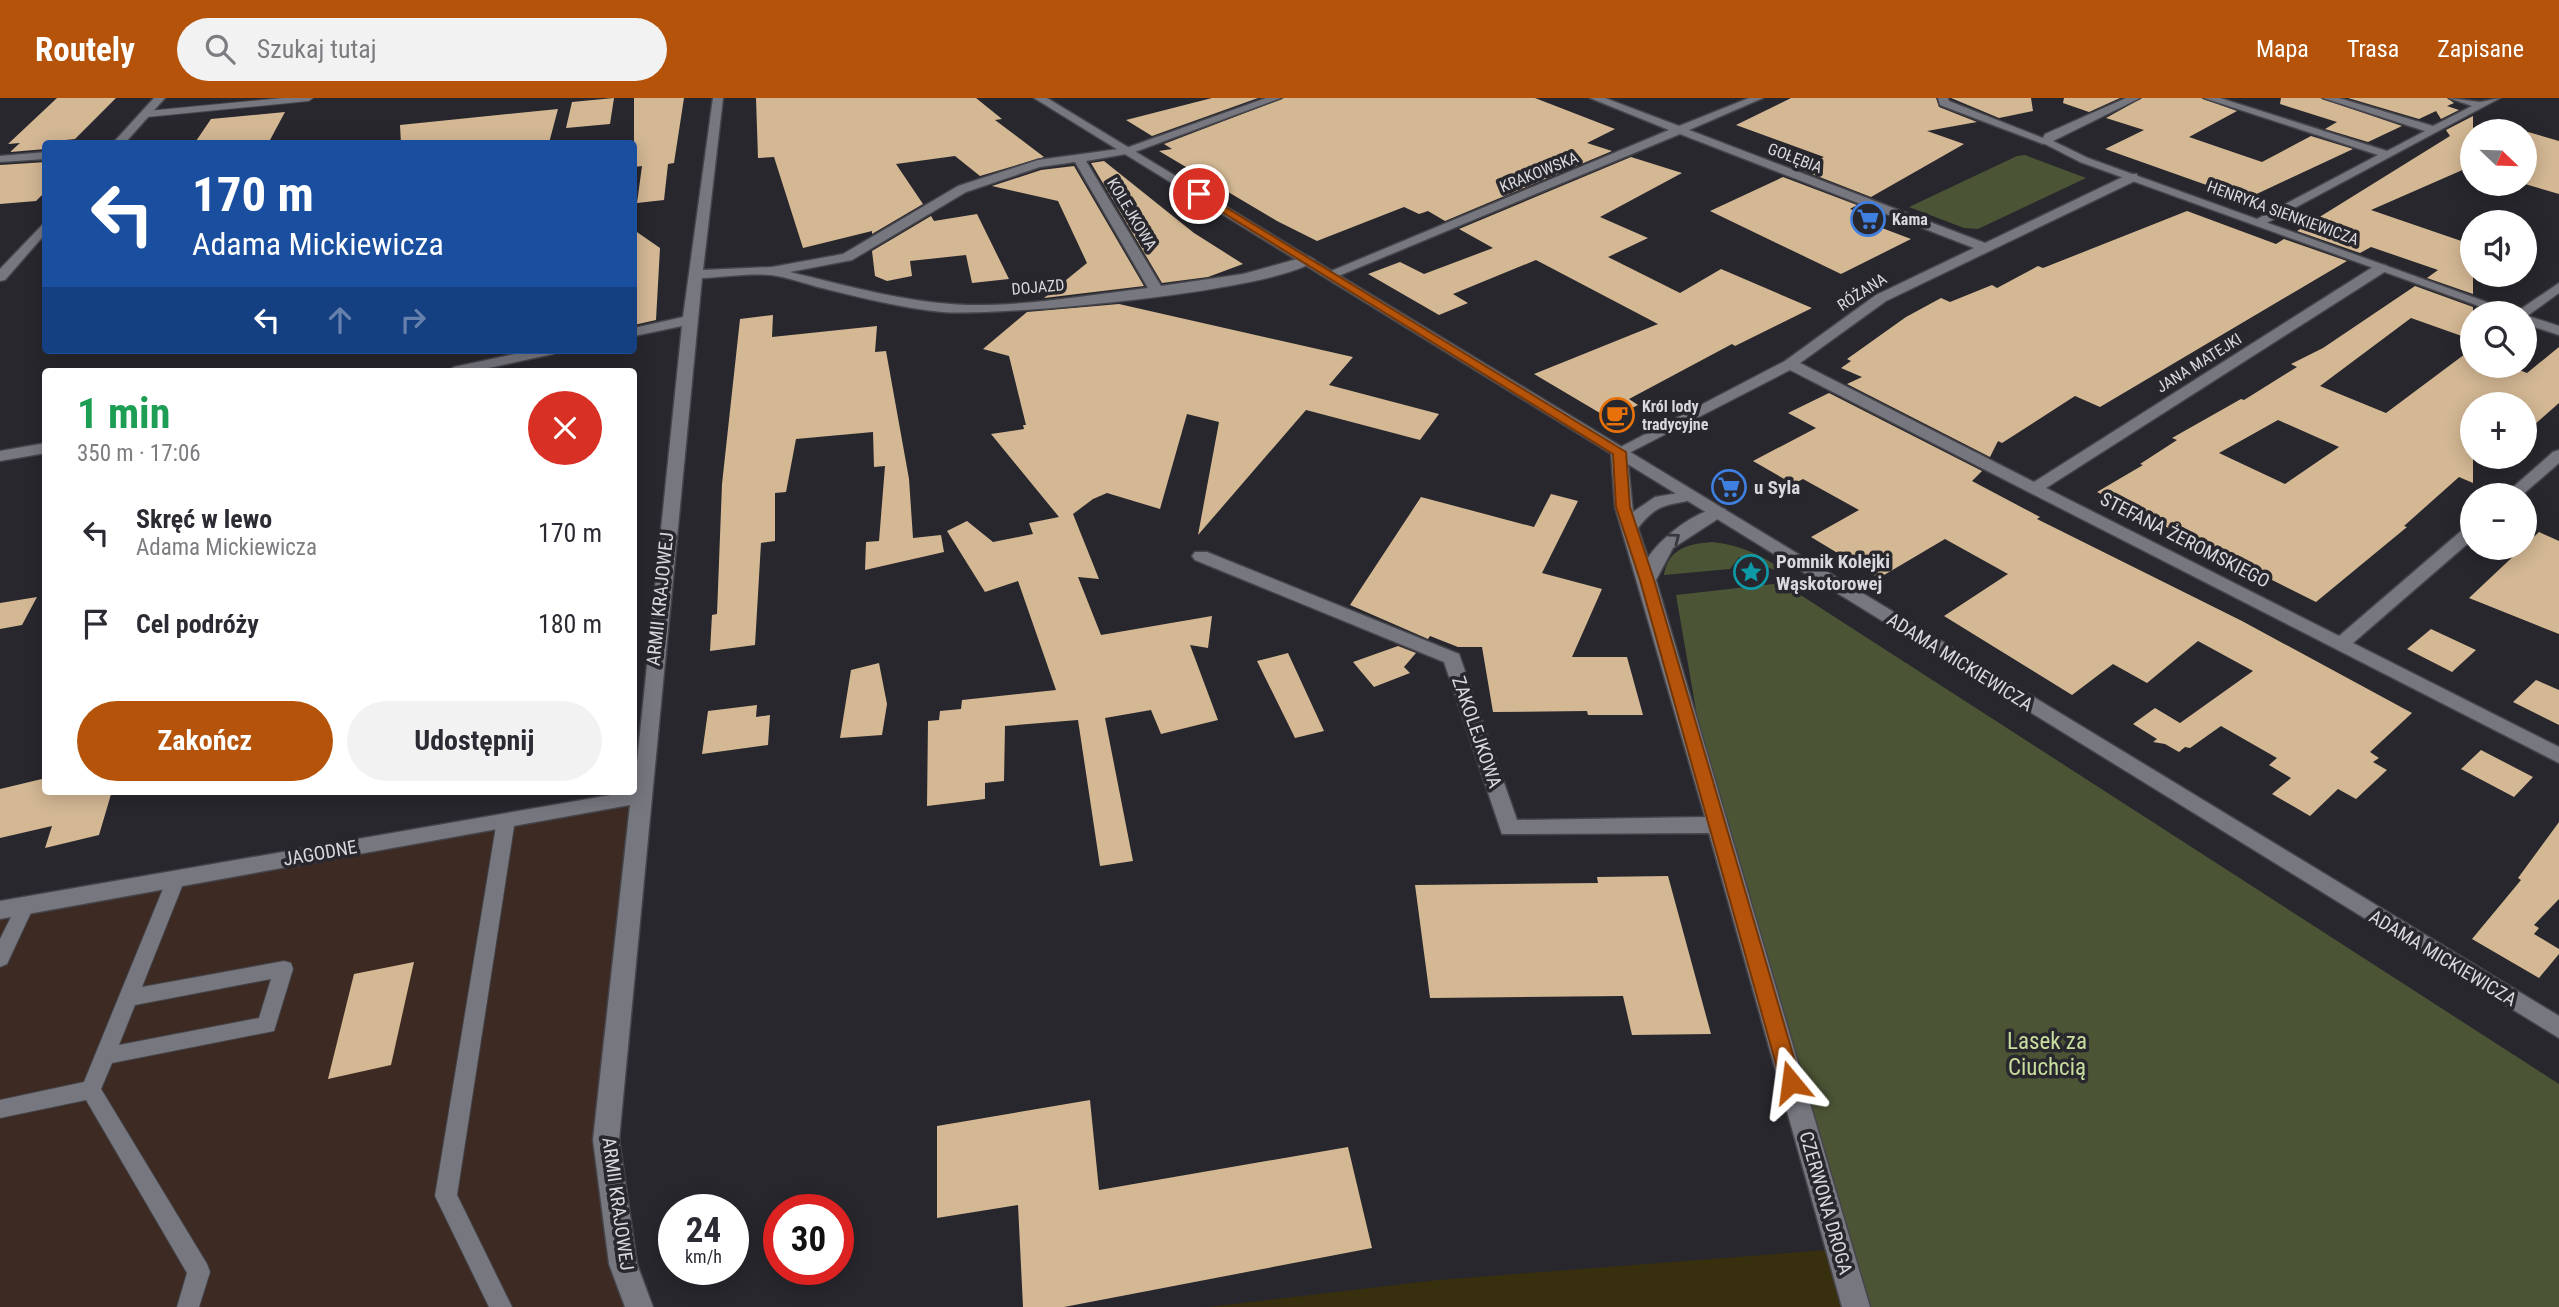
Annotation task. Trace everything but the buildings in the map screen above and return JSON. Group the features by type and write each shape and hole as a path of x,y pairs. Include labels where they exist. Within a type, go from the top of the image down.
{"street":[{"path":"121,140 160,98"},
{"name":"ARMII KRAJOWEJ","path":"639,1307 623,1264 606,1140 639,796 690,320 718,98"},
{"name":"ADAMA MICKIEWICZA","path":"1039,98 1331,274 2559,1028"},
{"name":"DOJAZD","path":"772,271 850,274 962,189 1038,164 1077,156 1128,151 1276,98"},
{"name":"GOŁĘBIA","path":"1595,98 1983,247"},
{"name":"KRAKOWSKA","path":"1331,274 1758,98"},
{"name":"HENRYKA SIENKIEWICZA","path":"1943,98 1944,103 2047,142 2058,150 2476,301"},
{"path":"2047,142 2049,136 2135,98"},
{"path":"2209,98 2385,154"},
{"path":"2328,98 2434,130"},
{"path":"2454,98 2480,105"},
{"path":"2261,222 2495,98"},
{"path":"0,159 42,155"},
{"name":"KOLEJKOWA","path":"1077,156 1157,291"},
{"name":"RÓŻANA","path":"1619,452 1790,363 1881,298 2133,177"},
{"path":"0,277 42,230"},
{"name":"DOJAZD","path":"696,274 772,271 850,274 889,300 966,309 1038,306 1157,291 1277,272 1308,260"},
{"name":"JANA MATEJKI","path":"2036,487 2381,268"},
{"path":"2537,302 2559,287"},
{"path":"637,331 690,320"},
{"path":"2537,323 2559,331"},
{"path":"468,368 534,354"},
{"name":"STEFANA ŻEROMSKIEGO","path":"1790,363 2559,757"},
{"path":"0,456 42,449"},
{"name":"CZERWONA DROGA","path":"1619,452 1623,507 1647,580 1856,1307"},
{"path":"2526,483 2559,454"},
{"path":"1629,528 1647,505 1669,498 1690,496"},
{"path":"1647,580 1658,552 1675,535 1719,513"},
{"path":"2340,645 2460,541"},
{"name":"ZAKOLEJKOWA","path":"1201,556 1452,658 1509,828 1716,825"},
{"name":"JAGODNE","path":"0,910 639,796"}],"lane":[{"path":"147,114 309,98"},
{"path":"501,1307 446,1196 506,820"},
{"path":"91,1090 176,879"},
{"path":"0,959 25,906"},
{"path":"105,1056 267,1025 284,969 128,998"},
{"path":"0,1109 91,1090"},
{"path":"91,1090 199,1272 188,1307"}],"shaded area":[{"path":"639,796 606,1140 639,1307 0,1307 0,910"}],"green space":[{"path":"2025,155 2086,178 1978,229 1964,228 1909,207 2017,156"},
{"path":"1712,542 1731,545 1755,554 1780,568 1780,572 1739,557 1730,569 1664,575 1674,554 1687,546"},
{"name":"Lasek za Ciuchcią","path":"1782,583 2559,1084 2559,1307 1856,1307 1716,825 1676,595"}],"sand":[{"path":"1840,1249 1856,1307 1207,1307 1438,1280"}],"place":[{"name":"Kama","path":"1868,219"},
{"name":"Król lody tradycyjne","path":"1617,415"},
{"name":"u Syla","path":"1729,487"},
{"name":"Pomnik Kolejki Wąskotorowej","path":"1751,572"}],"route":[{"path":"1199,194 1619,452 1623,507 1647,580 1791,1082"}]}
